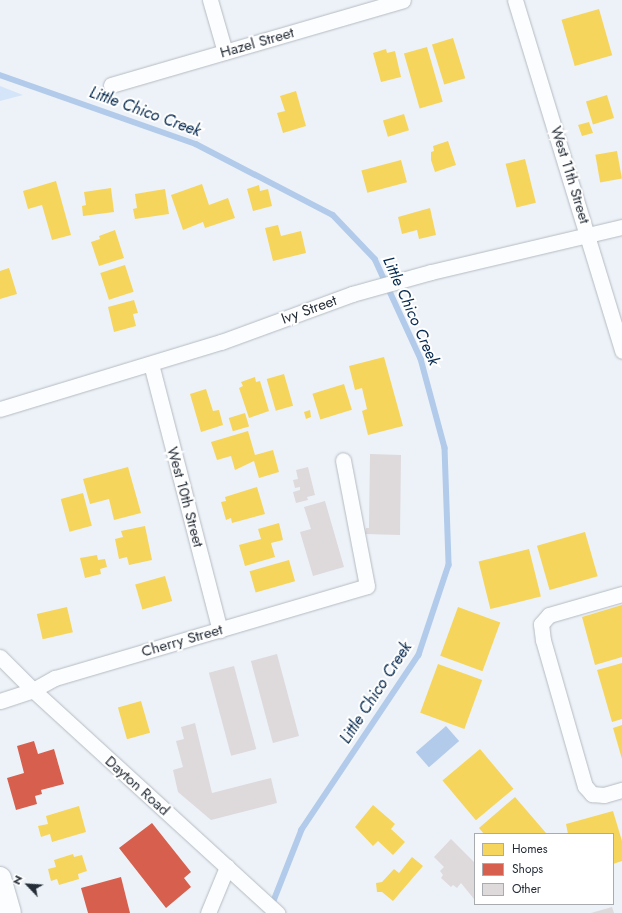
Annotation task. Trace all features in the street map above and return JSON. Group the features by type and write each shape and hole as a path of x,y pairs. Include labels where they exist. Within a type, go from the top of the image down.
{"main road":[{"path":"0,878 10,913"}],"street":[{"path":"210,0 225,52"},
{"name":"Hazel Street","path":"111,85 404,0"},
{"name":"West 11th Street","path":"515,0 619,328 622,351"},
{"name":"Ivy Street","path":"0,408 221,342 352,294 427,273 622,227"},
{"name":"West 10th Street","path":"151,364 220,630"},
{"name":"Cherry Street","path":"0,700 33,690 55,678 367,586 343,460"},
{"path":"622,594 549,615 541,624 543,640 585,786 592,794 604,795 622,790"},
{"name":"Dayton Road","path":"0,657 33,690 277,913"},
{"path":"208,913 227,867"}],"shaded area":[{"path":"0,86 23,95 0,101"},
{"path":"446,726 459,741 429,767 416,752"}],"building: Homes":[{"path":"599,9 612,55 575,66 562,20"},
{"path":"453,38 465,78 444,85 432,44"},
{"path":"427,47 443,102 420,108 404,54"},
{"path":"386,49 387,53 395,51 401,77 381,82 373,53"},
{"path":"296,91 306,126 283,133 277,113 285,111 280,96"},
{"path":"607,95 614,118 593,124 586,101"},
{"path":"404,114 409,130 388,137 383,120"},
{"path":"589,122 593,133 582,136 578,125"},
{"path":"448,141 456,165 435,172 431,160 431,152 434,151 433,146"},
{"path":"617,151 622,179 600,182 595,155"},
{"path":"525,159 536,203 516,208 506,164"},
{"path":"401,160 407,182 367,193 361,171"},
{"path":"56,181 71,235 52,240 42,205 28,209 23,191"},
{"path":"202,184 209,205 228,198 235,218 205,228 203,222 183,230 171,195"},
{"path":"259,185 260,191 268,189 272,206 253,211 247,189"},
{"path":"111,188 114,212 83,216 82,206 86,205 84,192"},
{"path":"165,189 169,214 135,219 133,209 137,208 135,194"},
{"path":"430,208 436,235 419,239 417,230 402,234 398,217"},
{"path":"278,225 281,236 301,231 306,253 273,261 265,228"},
{"path":"115,230 124,258 99,266 91,242 100,239 99,236"},
{"path":"125,265 134,292 109,300 100,273"},
{"path":"9,268 17,294 0,299 0,271"},
{"path":"134,300 138,313 133,314 136,326 114,332 108,307"},
{"path":"384,357 403,426 368,435 362,411 367,409 362,388 355,390 349,366"},
{"path":"284,374 293,406 276,411 267,379"},
{"path":"255,377 256,382 260,381 269,411 249,418 239,388 243,386 241,382"},
{"path":"344,384 352,410 320,419 312,394"},
{"path":"206,389 213,411 219,410 223,425 201,432 190,394"},
{"path":"310,410 311,417 306,419 304,412"},
{"path":"245,413 249,426 233,431 229,418"},
{"path":"248,431 255,455 273,450 279,472 259,478 254,461 235,470 231,456 217,460 211,442"},
{"path":"128,467 141,513 114,520 109,499 90,504 83,479"},
{"path":"257,487 265,514 232,523 231,518 226,520 221,502 226,501 225,497"},
{"path":"83,493 92,526 70,532 61,499"},
{"path":"279,523 283,540 271,543 275,557 245,566 239,545 261,539 258,529"},
{"path":"145,526 152,560 129,565 127,557 119,559 115,539 123,537 121,531"},
{"path":"585,532 598,576 550,590 537,546"},
{"path":"529,549 541,597 490,609 479,562"},
{"path":"97,555 98,560 105,559 107,567 100,569 101,574 85,578 80,558"},
{"path":"289,560 295,581 256,592 250,571"},
{"path":"165,576 172,601 142,610 135,585"},
{"path":"622,605 622,657 595,665 582,617"},
{"path":"67,607 73,632 43,639 37,614"},
{"path":"458,607 500,622 483,671 440,656"},
{"path":"622,663 622,719 612,722 597,670"},
{"path":"438,664 482,680 464,729 420,713"},
{"path":"141,701 150,733 127,739 118,708"},
{"path":"622,725 622,759 613,728"},
{"path":"480,749 513,789 476,820 442,780"},
{"path":"515,797 546,833 483,833 479,828"},
{"path":"373,805 395,824 391,829 405,842 393,855 378,841 373,846 355,827"},
{"path":"79,806 86,832 52,842 50,834 41,837 38,826 48,824 46,816"},
{"path":"613,811 622,841 622,861 614,864 614,833 568,833 566,824"},
{"path":"73,854 74,857 82,855 87,871 78,874 79,879 59,885 57,879 51,881 48,869 56,867 54,860"},
{"path":"412,857 423,866 393,901 382,892 377,892 376,883 382,882 394,869 399,873"}],"building: Shops":[{"path":"34,741 38,754 54,749 64,784 41,790 42,794 35,796 37,804 16,810 7,778 24,773 17,746"},
{"path":"152,823 191,872 184,878 191,887 166,908 119,848"},
{"path":"121,877 130,913 88,913 81,888"}],"building: Other":[{"path":"370,454 401,455 400,535 365,534 366,528 369,528"},
{"path":"308,467 315,495 307,497 308,500 296,503 293,492 300,490 300,487 295,488 293,480 298,479 296,470"},
{"path":"325,501 344,567 313,576 300,532 311,529 304,507"},
{"path":"277,654 299,736 273,743 251,661"},
{"path":"234,666 256,749 231,756 209,673"},
{"path":"195,723 212,793 271,778 277,803 211,820 178,792 173,770 183,767 176,741 184,739 181,727"},
{"path":"451,839 474,862 474,899 461,883 457,888 453,885 451,887 441,878 443,875 440,871 444,867 434,857"},
{"path":"612,907 614,913 591,913"}],"waterway":[{"name":"Little Chico Creek","path":"0,75 196,144 333,215 375,259 421,359 445,448 449,565 419,655 302,830 272,906"}]}
